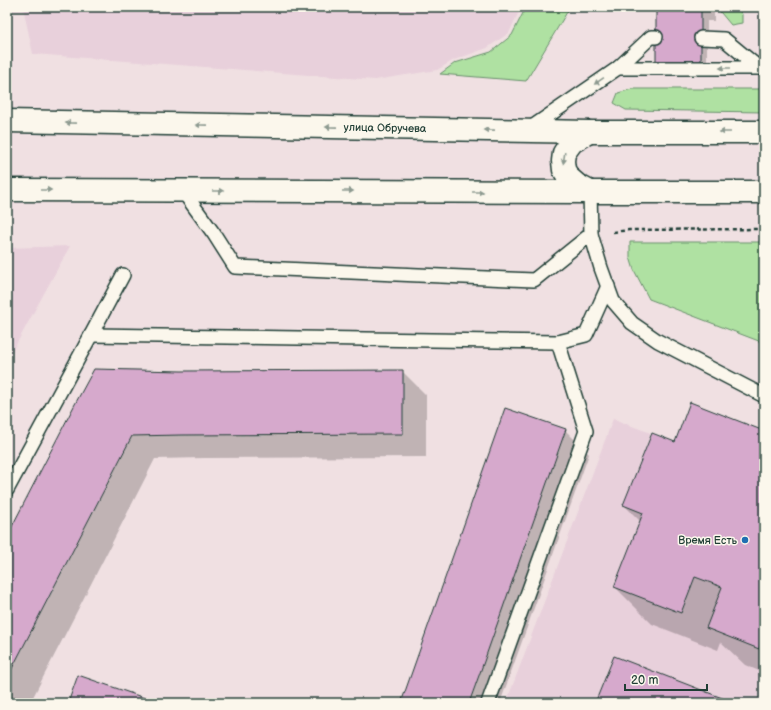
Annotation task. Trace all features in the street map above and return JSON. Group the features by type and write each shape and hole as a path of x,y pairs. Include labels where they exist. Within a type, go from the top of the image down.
{"main road":[{"name":"улица Обручева","path":"7,121 589,132 764,132"},
{"path":"589,132 572,142 564,153 563,161 564,170 569,178 590,192"},
{"path":"7,190 764,192"}],"lane":[{"path":"528,130 618,68 651,37 656,37"},
{"path":"701,38 724,39 761,68"},
{"path":"618,68 761,68"},
{"path":"182,190 235,266 534,280 591,234"},
{"path":"590,192 591,234 600,268 613,301 632,323 658,341 764,396"},
{"path":"7,490 92,335 123,275"},
{"path":"92,335 558,342 586,335 608,286"},
{"path":"488,703 586,430 558,342"}],"path":[{"path":"591,234 629,230 764,229"}],"shaded area":[{"path":"23,7 521,7 509,33 487,48 454,60 437,70 375,80 33,54"},
{"path":"70,246 7,361 7,248"},
{"path":"690,402 764,431 764,703 506,703 613,419 675,442"}],"green space":[{"path":"526,7 570,7 526,81 440,74 455,63 491,52 512,35"},
{"path":"716,7 735,7 742,14 742,23 731,25"},
{"path":"632,89 764,89 764,112 626,110 614,103 618,93"},
{"path":"630,242 764,242 764,343 649,299 634,270 630,257"}],"building":[{"path":"656,7 701,7 701,9 656,9"},
{"path":"656,9 701,9 701,62 656,62"},
{"path":"94,369 181,371 403,370 403,434 132,436 7,678 7,536"},
{"path":"690,402 764,431 764,635 759,649 706,628 722,587 695,577 681,613 614,587 643,513 623,505 652,433 675,442"},
{"path":"505,408 566,429 469,703 401,703"},
{"path":"614,656 735,703 595,703"},
{"path":"78,675 133,694 159,703 68,703"}],"place":[{"name":"Время Есть","path":"745,540"}]}
